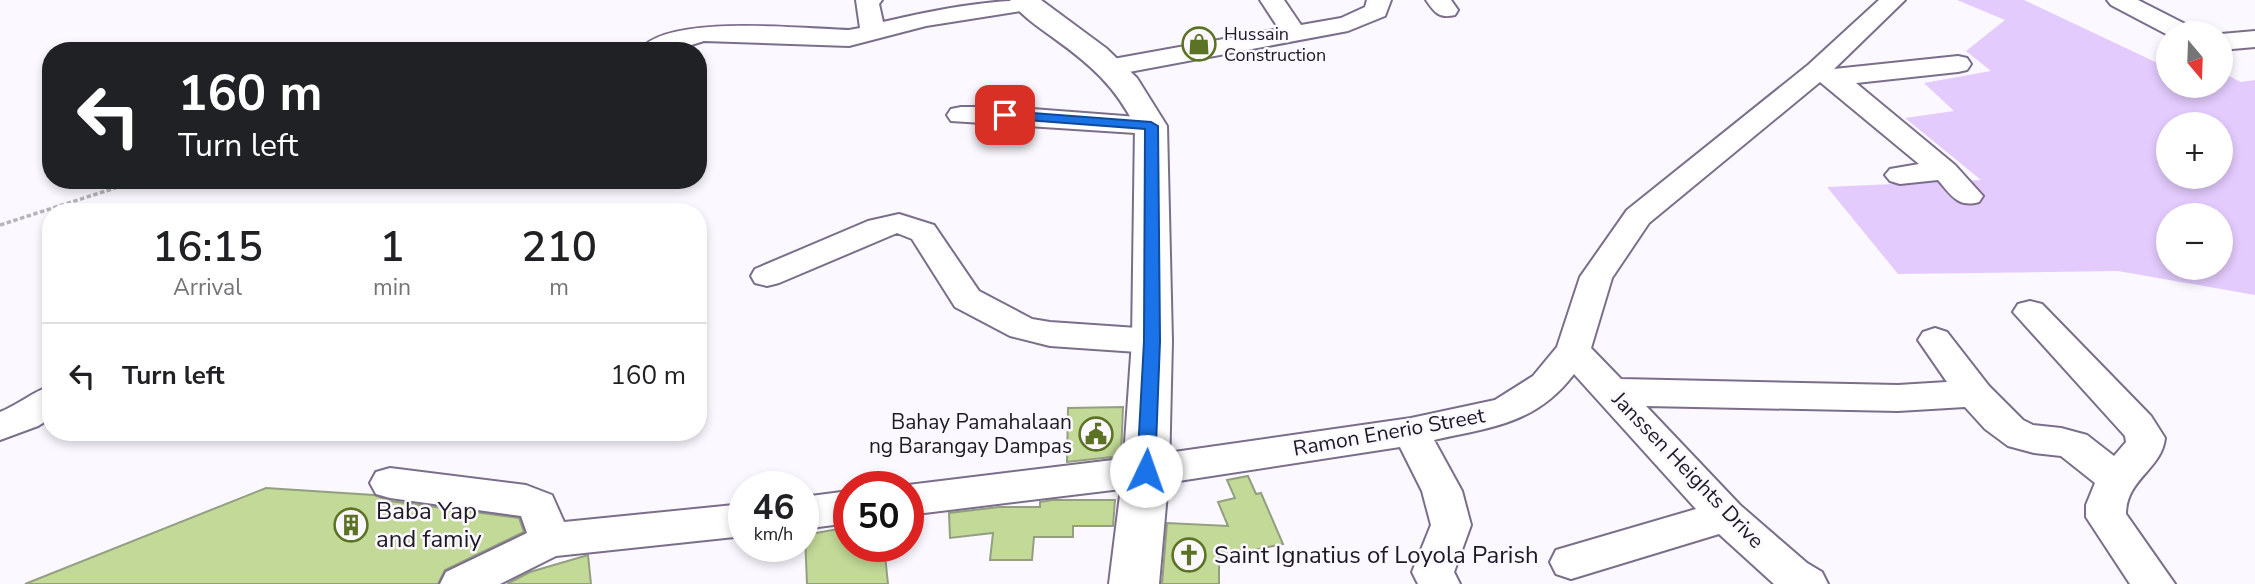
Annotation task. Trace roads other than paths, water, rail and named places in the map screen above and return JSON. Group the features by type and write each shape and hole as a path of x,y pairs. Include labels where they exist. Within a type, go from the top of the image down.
{"main road":[{"path":"1025,1 1113,67 1139,98 1151,126 1152,341 1146,471 1134,584"}],"street":[{"path":"870,0 867,2 873,33"},
{"path":"1272,0 1294,33"},
{"path":"1113,67 1348,24 1376,10 1378,0"},
{"name":"Ramon Enerio Street","path":"924,498 1146,471 1411,432 1506,411 1546,385 1573,350 1596,277 1638,217 1825,74 1893,0"},
{"path":"2119,0 2160,21"},
{"path":"670,42 704,33 849,38 926,19 1025,1"},
{"path":"2233,41 2255,39"},
{"path":"1825,74 1958,64"},
{"path":"1825,74 1945,172 1968,196"},
{"path":"961,115 1005,115 1151,126"},
{"path":"1900,175 1945,172"},
{"path":"767,276 879,228 899,223 923,232 967,299 1022,328 1050,334 1152,341"},
{"path":"2030,312 2138,426 2146,438 2145,447 2116,479 2106,505 2106,517 2154,584"},
{"path":"1935,340 2002,424 2017,435 2032,441 2067,442 2116,479"},
{"name":"Janssen Heights Drive","path":"1573,350 1726,516 1792,575 1807,584"},
{"path":"1614,392 1898,398 1975,393"},
{"path":"0,426 25,417 42,405"},
{"path":"1411,432 1442,491 1451,525 1433,572 1439,584"},
{"path":"390,483 526,500 538,506 550,540"},
{"path":"1571,562 1726,516"},
{"path":"461,584 550,540 728,522"}],"place":[{"name":"Hussain Construction","path":"1199,44"},
{"name":"Bahay Pamahalaan ng Barangay Dampas","path":"1096,434"},
{"name":"Baba Yap and famiy","path":"351,525"},
{"name":"Saint Ignatius of Loyola Parish","path":"1189,555"}]}
